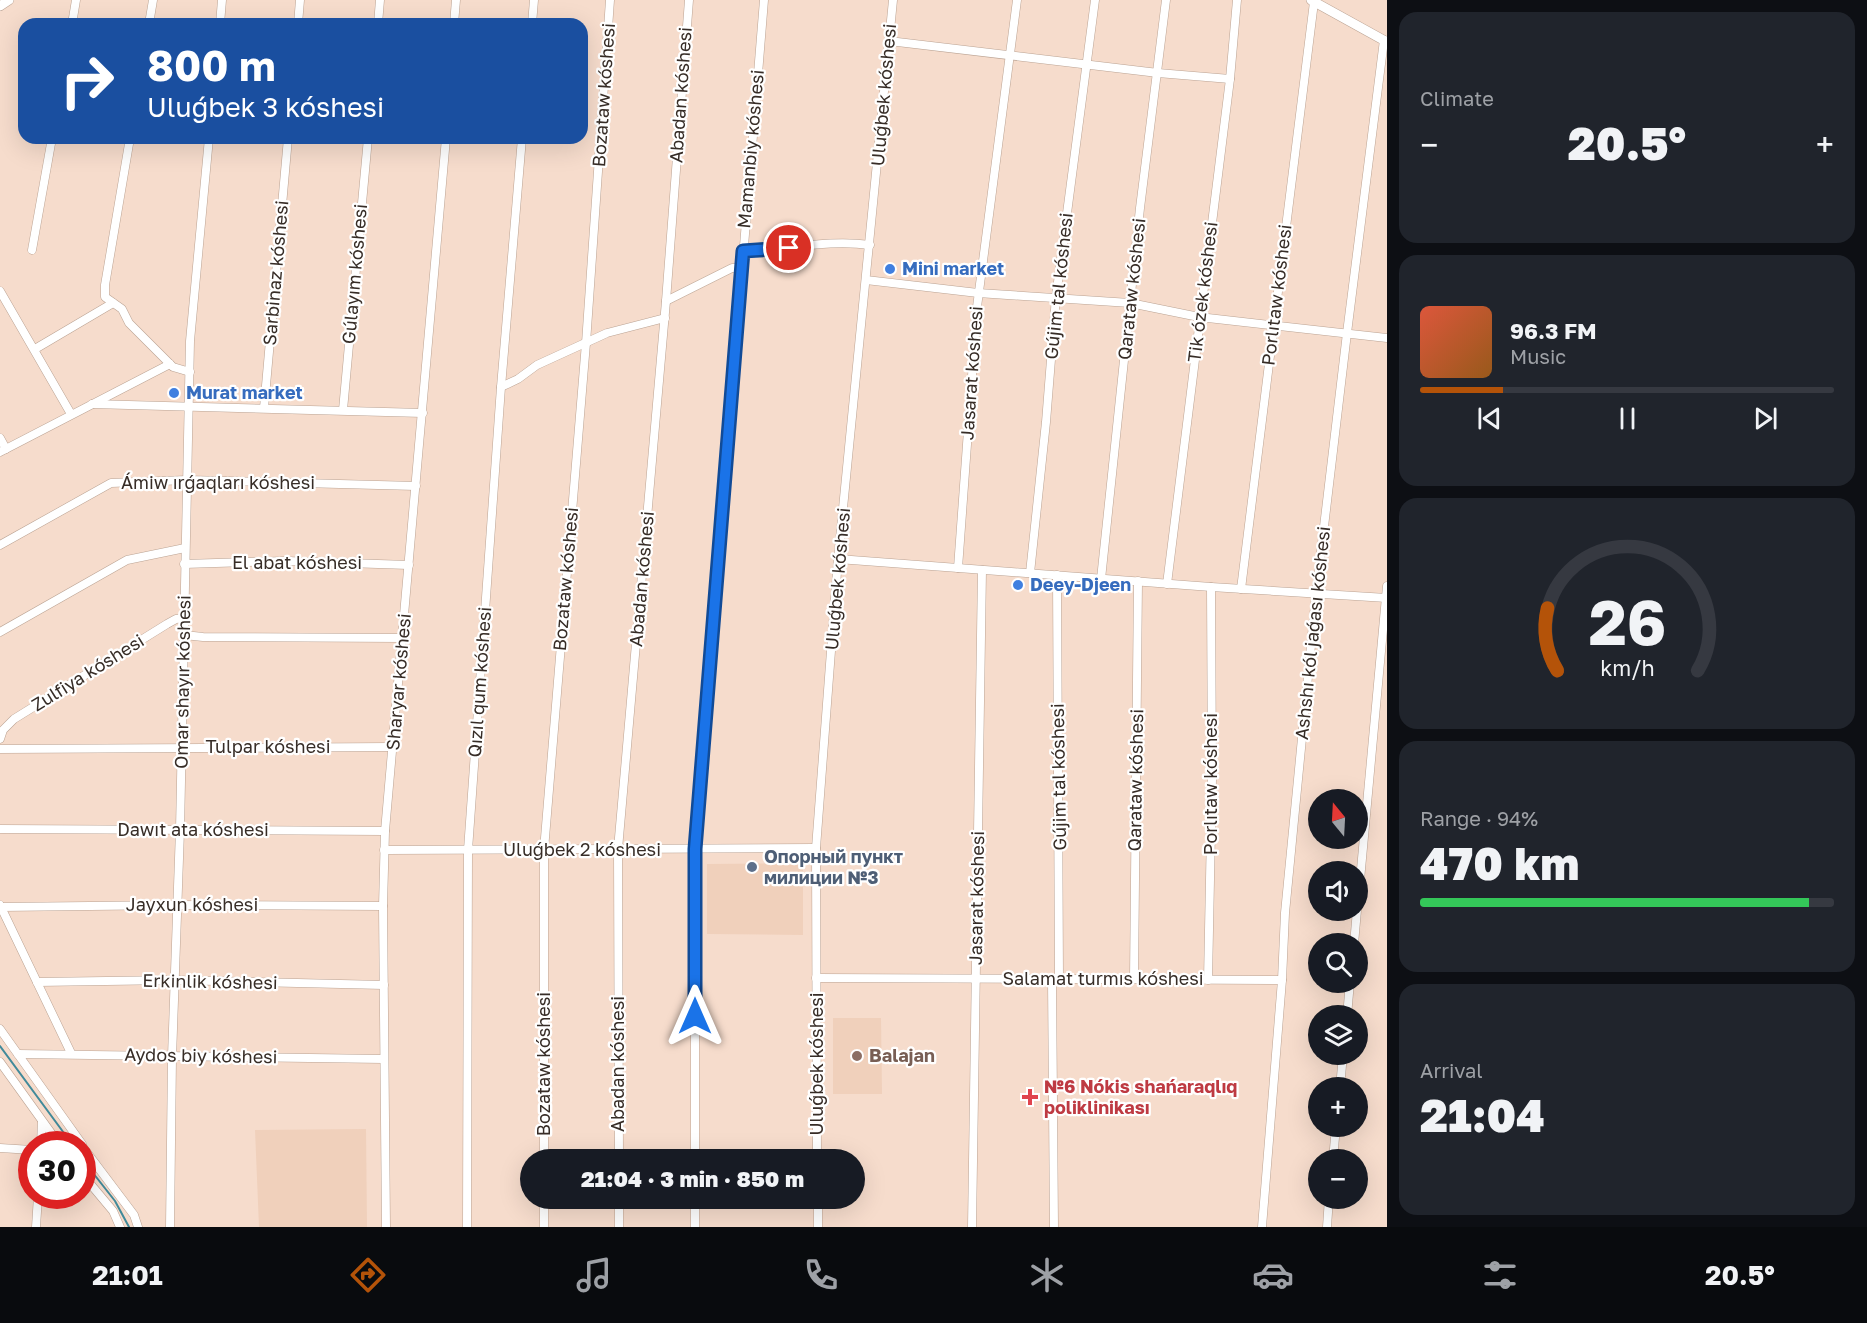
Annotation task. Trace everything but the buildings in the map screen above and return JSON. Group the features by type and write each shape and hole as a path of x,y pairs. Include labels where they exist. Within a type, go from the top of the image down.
{"main road":[{"path":"0,6 9,0"},
{"path":"1312,1 1385,41"}],"street":[{"path":"73,18 76,0"},
{"path":"150,18 153,0"},
{"path":"220,18 222,0"},
{"path":"298,18 300,0"},
{"path":"378,18 380,0"},
{"path":"454,18 456,0"},
{"path":"532,18 534,0"},
{"name":"Bozataw kóshesi","path":"544,1149 544,850 586,343 610,0"},
{"name":"Abadan kóshesi","path":"619,1149 618,849 665,318 688,0"},
{"name":"Mamanbiy kóshesi","path":"695,1149 695,849 764,0"},
{"name":"Uluǵbek kóshesi","path":"817,1149 816,848 838,559 893,0"},
{"name":"Jasarat kóshesi","path":"958,568 978,293 1017,0"},
{"name":"Gújim tal kóshesi","path":"1030,573 1056,297 1095,0"},
{"name":"Qarataw kóshesi","path":"1101,579 1130,303 1166,0"},
{"name":"Tik ózek kóshesi","path":"1167,584 1230,79 1237,0"},
{"name":"Porlıtaw kóshesi","path":"1241,589 1312,1"},
{"path":"889,41 1158,73 1230,79"},
{"name":"Ashshı kól jaǵası kóshesi","path":"1262,1227 1282,980 1286,901 1317,594 1347,333 1385,41"},
{"path":"32,250 51,144"},
{"path":"129,144 105,285 105,297 122,309 134,329 173,367 190,372"},
{"name":"Omar shayır kóshesi","path":"170,1227 172,1057 180,830 190,341 208,144"},
{"name":"Sarbinaz kóshesi","path":"264,408 287,144"},
{"name":"Gúlayım kóshesi","path":"343,410 367,144"},
{"name":"Sharyar kóshesi","path":"386,1227 383,906 385,831 445,144"},
{"name":"Qızıl qum kóshesi","path":"467,1227 468,850 501,387 521,144"},
{"path":"743,251 851,242 870,245"},
{"path":"666,301 732,268 741,268"},
{"path":"866,280 978,293 1130,303 1199,317 1387,338"},
{"path":"0,291 71,414"},
{"path":"35,350 112,303"},
{"path":"501,387 519,379 537,365 607,333 665,318"},
{"path":"0,438 3,451 170,364"},
{"path":"92,404 423,413"},
{"name":"Ámiw ırǵaqları kóshesi","path":"0,545 111,483 187,480 416,486"},
{"path":"0,632 127,560 184,548"},
{"path":"838,559 1386,598"},
{"name":"El abat kóshesi","path":"184,564 285,561 409,565"},
{"name":"Jasarat kóshesi","path":"972,1227 982,570"},
{"name":"Gújim tal kóshesi","path":"1054,1227 1057,576"},
{"name":"Qarataw kóshesi","path":"1134,979 1138,581"},
{"path":"1362,861 1387,586"},
{"name":"Porlıtaw kóshesi","path":"1208,980 1212,779 1211,587"},
{"name":"Zulfiya kóshesi","path":"0,739 3,730 14,719 167,624 185,618"},
{"path":"184,635 403,638"},
{"name":"Tulpar kóshesi","path":"0,749 393,747"},
{"name":"Dawıt ata kóshesi","path":"0,829 385,831"},
{"name":"Uluǵbek 2 kóshesi","path":"384,850 816,848"},
{"path":"1,906 71,1053"},
{"name":"Jayxun kóshesi","path":"1,906 383,906"},
{"name":"Salamat turmıs kóshesi","path":"816,978 1282,980"},
{"name":"Erkinlik kóshesi","path":"37,982 175,980 384,985"},
{"path":"0,1029 72,1131"},
{"name":"Aydos biy kóshesi","path":"18,1054 384,1059"},
{"path":"0,1062 49,1131"},
{"path":"42,1122 42,1131"},
{"path":"0,1148 18,1149"},
{"path":"96,1164 134,1215 138,1227"},
{"path":"96,1191 113,1211 120,1227"},
{"path":"36,1227 37,1209"},
{"path":"544,1209 544,1227"},
{"path":"619,1209 619,1227"},
{"path":"695,1209 695,1227"},
{"path":"818,1209 818,1227"},
{"path":"1327,1227 1328,1209"},
{"path":"113,1211 113,1227"}],"shaded area":[{"path":"803,863 803,935 707,934 707,864"},
{"name":"Balajan","path":"833,1018 881,1018 882,1094 833,1094"},
{"path":"366,1129 367,1227 259,1227 255,1130"}],"waterway":[{"path":"0,1046 62,1131"},
{"path":"96,1177 115,1201 129,1227"}],"place":[{"name":"Mini market","path":"890,269"},
{"name":"Murat market","path":"174,393"},
{"name":"Deey-Djeen","path":"1018,585"},
{"name":"Опорный пункт милиции №3","path":"752,867"},
{"name":"Balajan","path":"857,1056"},
{"name":"№6 Nókis shańaraqlıq poliklinikası","path":"1030,1097"}],"route":[{"path":"695,1016 695,849 743,251 789,248"}]}
